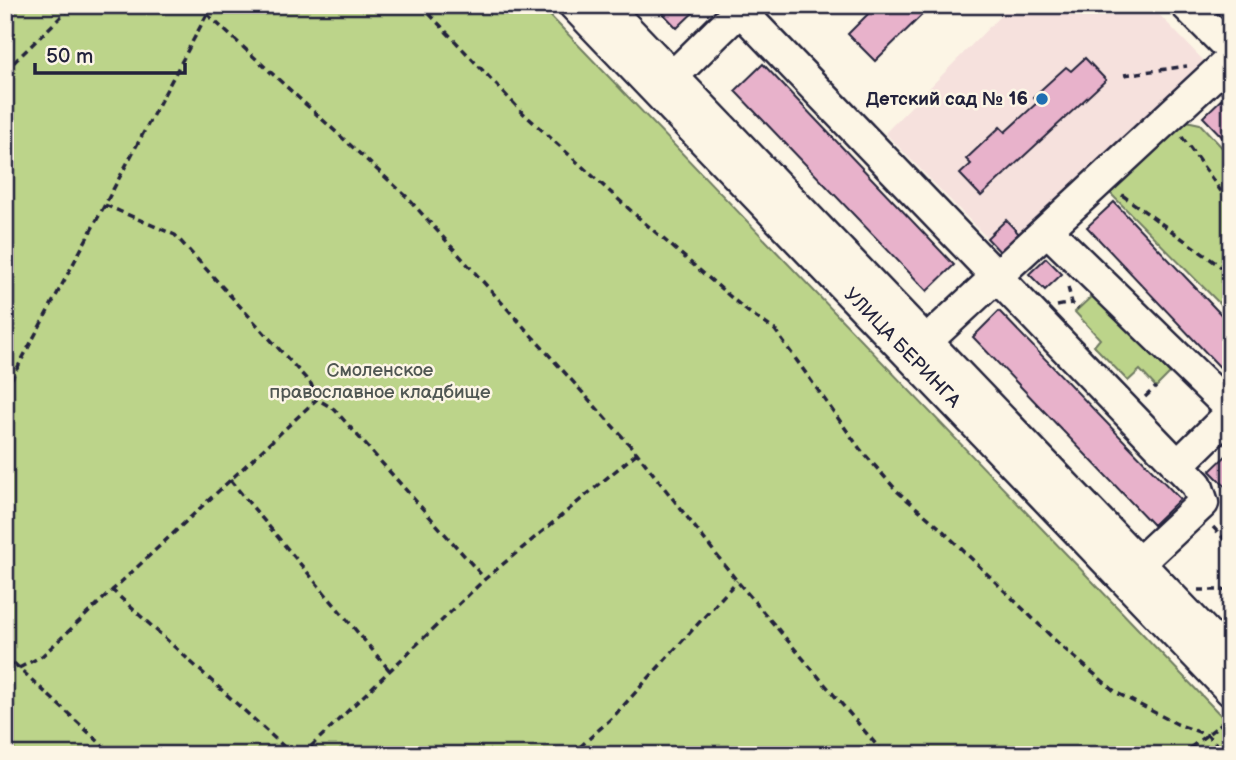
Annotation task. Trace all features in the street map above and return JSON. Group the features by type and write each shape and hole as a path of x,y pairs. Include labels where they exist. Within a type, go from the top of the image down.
{"street":[{"name":"УЛИЦА БЕРИНГА","path":"574,5 665,84 1130,570 1231,691"},
{"name":"УЛИЦА БЕРИНГА","path":"604,5 665,84"},
{"path":"1186,5 1231,50"},
{"path":"665,84 743,8 997,279 1197,485 1203,503 1130,570"},
{"path":"918,349 997,279 1222,68"},
{"path":"1048,231 1231,411 1177,466"},
{"name":"УЛИЦА БЕРИНГА","path":"1130,570 1231,659"}],"path":[{"path":"5,71 73,5"},
{"path":"5,391 212,5"},
{"path":"421,5 522,112 639,218 747,311 775,330 860,449 898,492 950,537 1061,646 1117,693 1177,724 1207,735 1228,755"},
{"path":"207,14 407,196 637,453 737,581 885,755"},
{"path":"1124,75 1201,64 1222,68"},
{"path":"1168,118 1231,205"},
{"path":"1102,180 1231,274"},
{"path":"105,205 175,235 311,384 317,399 334,410 485,579"},
{"path":"19,668 42,656 317,399"},
{"path":"302,755 485,579 637,453"},
{"path":"229,480 390,671"},
{"path":"571,755 614,716 737,581"},
{"path":"111,589 293,755"},
{"path":"1194,590 1231,590"},
{"path":"5,655 113,755"},
{"path":"1181,755 1231,716"}],"shaded area":[{"name":"Детский сад № 16","path":"1011,5 1150,5 1204,61 1021,236 1006,220 987,238 885,133"}],"green space":[{"name":"Смоленское православное кладбище","path":"5,5 540,5 1231,726 1231,755 5,755"},
{"path":"1177,119 1200,124 1231,157 1231,315 1110,193 1114,180"},
{"path":"1094,294 1170,373 1156,387 1140,370 1128,381 1094,346 1100,339 1075,312"}],"building":[{"path":"655,5 701,5 677,28"},
{"path":"877,5 932,5 875,61 848,34"},
{"path":"1085,58 1106,80 981,196 960,174 971,164 966,159 1000,127 1005,132 1038,102 1033,97 1066,67 1071,71"},
{"path":"763,64 954,265 927,291 735,91"},
{"path":"1230,91 1231,93 1231,146 1203,117"},
{"path":"1114,202 1231,325 1231,379 1087,227"},
{"path":"1006,220 1021,236 1002,254 987,238"},
{"path":"1046,258 1062,274 1045,290 1029,274"},
{"path":"999,311 1180,499 1153,525 973,337"},
{"path":"1231,451 1231,492 1210,471"}],"place":[{"name":"Детский сад № 16","path":"1042,99"}]}
